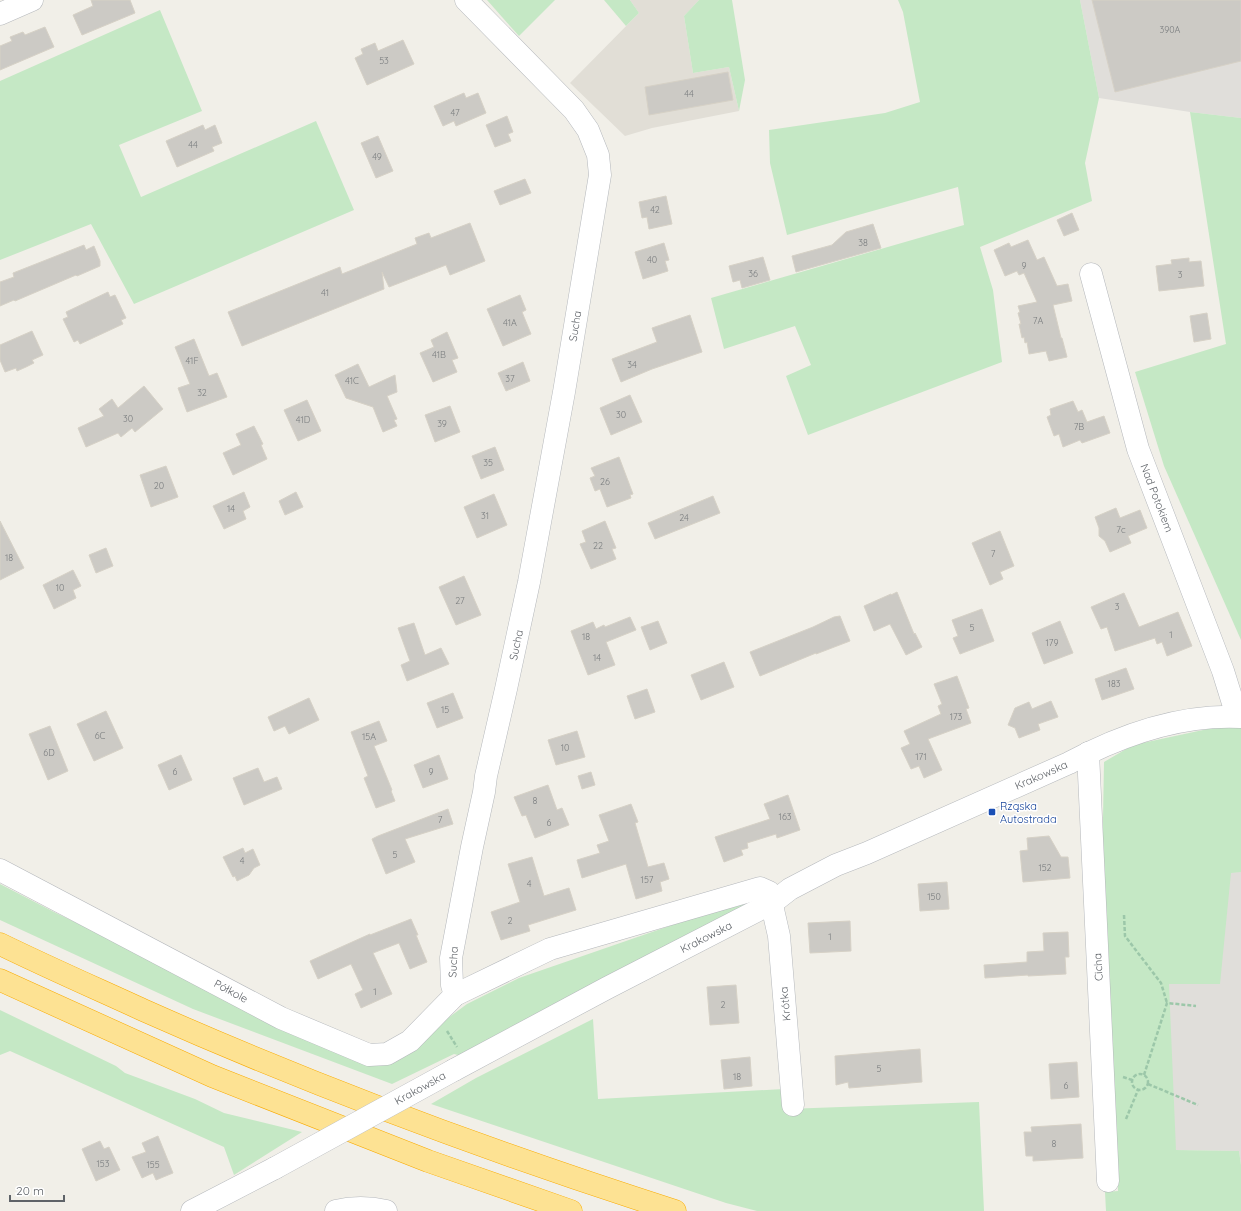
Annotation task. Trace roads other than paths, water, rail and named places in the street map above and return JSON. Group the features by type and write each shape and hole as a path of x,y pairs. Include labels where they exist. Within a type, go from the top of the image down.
{"highway":[{"path":"0,944 143,1010 299,1076 424,1124 675,1211"},
{"path":"0,980 212,1076 428,1161 571,1211"}],"street":[{"path":"0,14 32,0"},
{"name":"Sucha","path":"466,0 574,110 588,130 598,156 600,175 574,333 530,575 486,776 451,958 452,985 455,995 550,949 700,905 760,888 768,892 772,903"},
{"name":"Nad Potokiem","path":"1091,274 1138,448 1239,717"},
{"name":"Krakowska","path":"192,1211 275,1168 460,1066 772,903 790,889 836,865 867,853 1088,753 1130,736 1169,724 1205,718 1239,717"},
{"name":"Cicha","path":"1088,753 1108,1181"},
{"name":"Półkole","path":"0,870 281,1018 369,1055 387,1054 410,1041 455,995"},
{"name":"Krótka","path":"772,903 779,936 793,1105"},
{"path":"336,1211 347,1208 373,1208 386,1211"}],"place":[{"name":"Rząska Autostrada","path":"992,812"}]}
